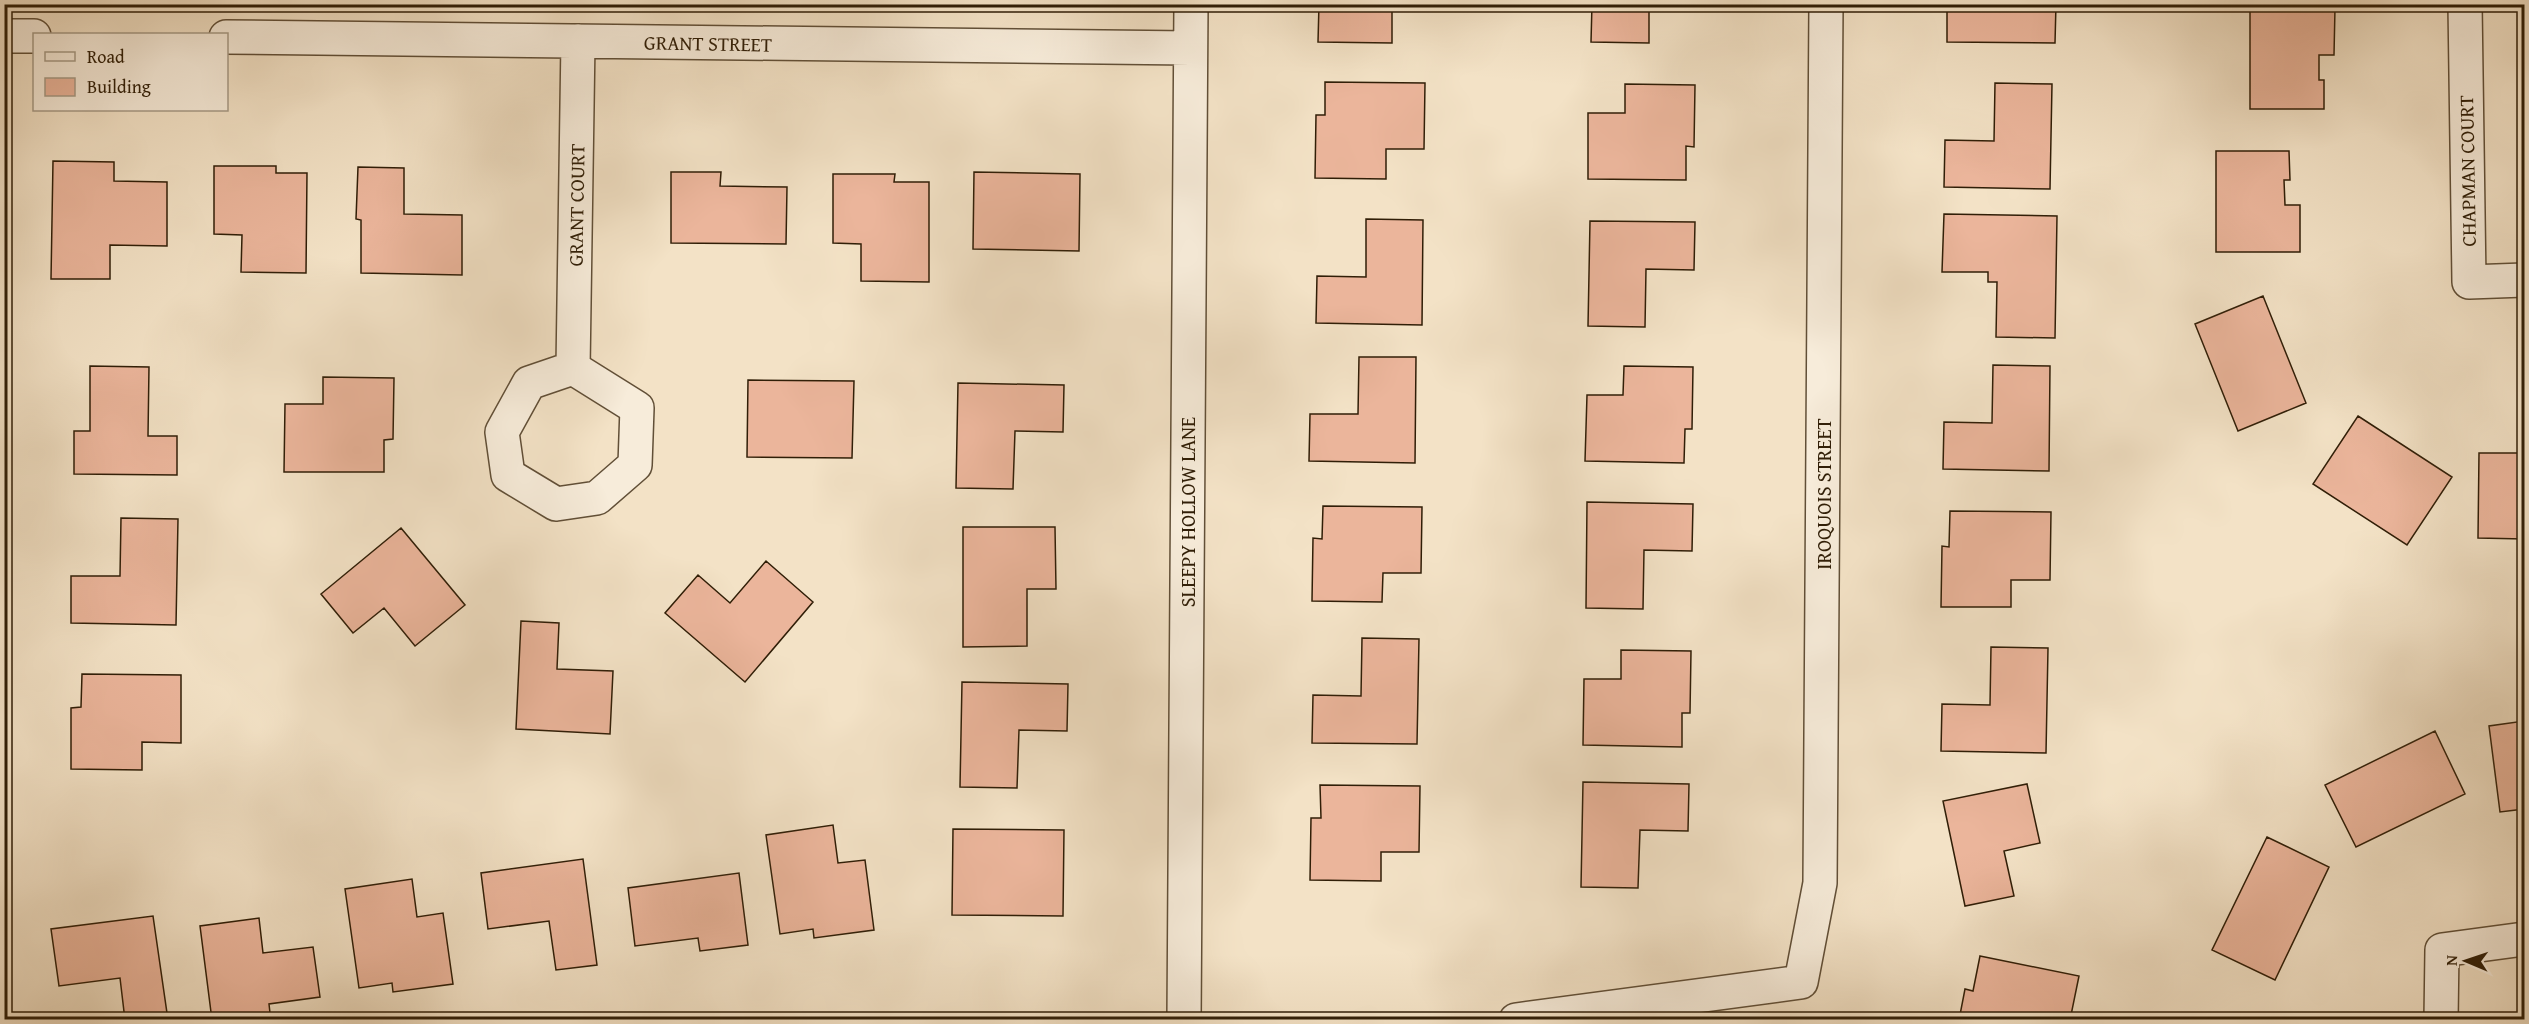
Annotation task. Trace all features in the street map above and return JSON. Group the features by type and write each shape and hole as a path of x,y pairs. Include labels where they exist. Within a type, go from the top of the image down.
{"street":[{"name":"SLEEPY HOLLOW LANE","path":"1184,1020 1191,4"},
{"name":"IROQUOIS STREET","path":"1516,1020 1801,982 1820,883 1826,4"},
{"name":"CHAPMAN COURT","path":"2465,4 2469,282 2524,280"},
{"path":"4,36 33,36"},
{"name":"GRANT STREET","path":"228,37 1190,48"},
{"name":"GRANT COURT","path":"573,368 578,41"},
{"path":"573,368 637,408 635,465 597,498 556,504 508,475 501,432 529,383 573,368"},
{"path":"2441,1020 2442,950 2524,939"}],"building":[{"path":"1319,4 1392,4 1392,43 1318,42"},
{"path":"1592,4 1649,4 1649,43 1591,42"},
{"path":"1947,4 2056,4 2055,43 1947,42"},
{"path":"2250,8 2335,8 2334,55 2319,55 2319,80 2324,80 2324,109 2250,109"},
{"path":"1325,82 1425,83 1424,149 1386,149 1386,179 1315,178 1316,115 1325,115"},
{"path":"1995,83 2052,84 2050,189 1944,187 1945,140 1994,141"},
{"path":"1625,84 1695,85 1694,147 1686,146 1686,180 1588,179 1588,113 1625,113"},
{"path":"2216,151 2289,151 2290,180 2284,180 2285,205 2300,205 2300,252 2216,252"},
{"path":"53,161 114,162 114,181 167,182 167,246 110,245 110,279 51,279"},
{"path":"214,166 276,166 276,173 307,173 306,273 241,272 242,235 214,234"},
{"path":"358,167 404,168 404,214 462,215 462,275 361,273 361,220 356,219"},
{"path":"671,172 721,172 720,186 787,187 786,244 671,243"},
{"path":"974,172 1080,174 1079,251 973,249"},
{"path":"833,174 895,174 894,182 929,182 929,282 861,281 861,244 833,243"},
{"path":"1944,214 2057,216 2055,338 1996,337 1997,282 1988,282 1988,272 1942,272"},
{"path":"1366,219 1423,220 1422,325 1316,323 1317,276 1366,277"},
{"path":"1590,221 1695,222 1694,270 1646,269 1645,327 1588,326"},
{"path":"2263,296 2306,403 2238,431 2195,324"},
{"path":"1359,357 1416,357 1415,463 1309,461 1310,414 1358,414"},
{"path":"1993,365 2050,366 2049,471 1943,469 1944,422 1992,423"},
{"path":"90,366 149,367 148,436 177,436 177,475 74,474 74,431 90,431"},
{"path":"1624,366 1693,367 1692,429 1685,429 1684,463 1585,461 1587,395 1623,395"},
{"path":"323,377 394,378 393,439 384,440 384,472 284,472 285,404 323,404"},
{"path":"748,380 854,381 852,458 747,457"},
{"path":"958,383 1064,385 1063,432 1015,431 1013,489 956,488"},
{"path":"2358,416 2452,477 2407,545 2313,484"},
{"path":"2479,453 2524,453 2524,539 2478,538"},
{"path":"1587,502 1693,504 1692,551 1644,550 1643,609 1586,608"},
{"path":"1323,506 1422,507 1421,573 1383,573 1382,602 1312,601 1313,538 1322,539"},
{"path":"1950,511 2051,512 2050,580 2011,580 2011,607 1941,607 1942,546 1949,547"},
{"path":"121,518 178,519 176,625 71,623 71,576 120,576"},
{"path":"963,527 1055,527 1056,589 1027,589 1027,646 963,647"},
{"path":"401,528 465,605 415,646 384,608 353,633 321,594"},
{"path":"766,561 813,602 745,682 665,613 698,575 730,603"},
{"path":"521,621 559,623 557,669 613,671 610,734 516,729"},
{"path":"1362,638 1419,639 1417,744 1312,743 1313,695 1361,696"},
{"path":"1991,647 2048,648 2046,753 1941,751 1942,704 1990,705"},
{"path":"1621,650 1691,651 1690,713 1682,713 1682,747 1583,745 1584,679 1621,679"},
{"path":"82,674 181,675 181,743 142,742 142,770 71,769 71,708 81,707"},
{"path":"962,682 1068,684 1067,731 1019,730 1017,788 960,787"},
{"path":"2524,721 2524,809 2500,812 2489,726"},
{"path":"2435,731 2465,794 2356,847 2325,785"},
{"path":"1583,782 1689,784 1688,831 1640,830 1638,888 1581,887"},
{"path":"2027,784 2040,843 2004,851 2014,896 1965,906 1943,801"},
{"path":"1320,785 1420,786 1419,852 1381,852 1381,881 1310,880 1311,818 1321,818"},
{"path":"833,825 838,863 865,860 874,930 814,938 813,929 780,934 766,835"},
{"path":"953,829 1064,830 1063,916 952,915"},
{"path":"2267,837 2329,867 2275,980 2212,950"},
{"path":"583,859 597,965 556,970 549,921 488,929 481,873"},
{"path":"739,873 748,945 700,951 698,938 635,946 628,888"},
{"path":"412,879 417,917 443,913 453,984 393,992 392,983 359,988 345,889"},
{"path":"153,916 168,1020 125,1020 120,978 59,986 51,929"},
{"path":"259,918 263,953 313,947 320,997 269,1004 270,1013 212,1020 200,926"},
{"path":"1980,956 2079,976 2070,1020 1959,1020 1965,989 1973,991"},
{"path":"2302,1019 2302,1020 2223,1020"}]}
